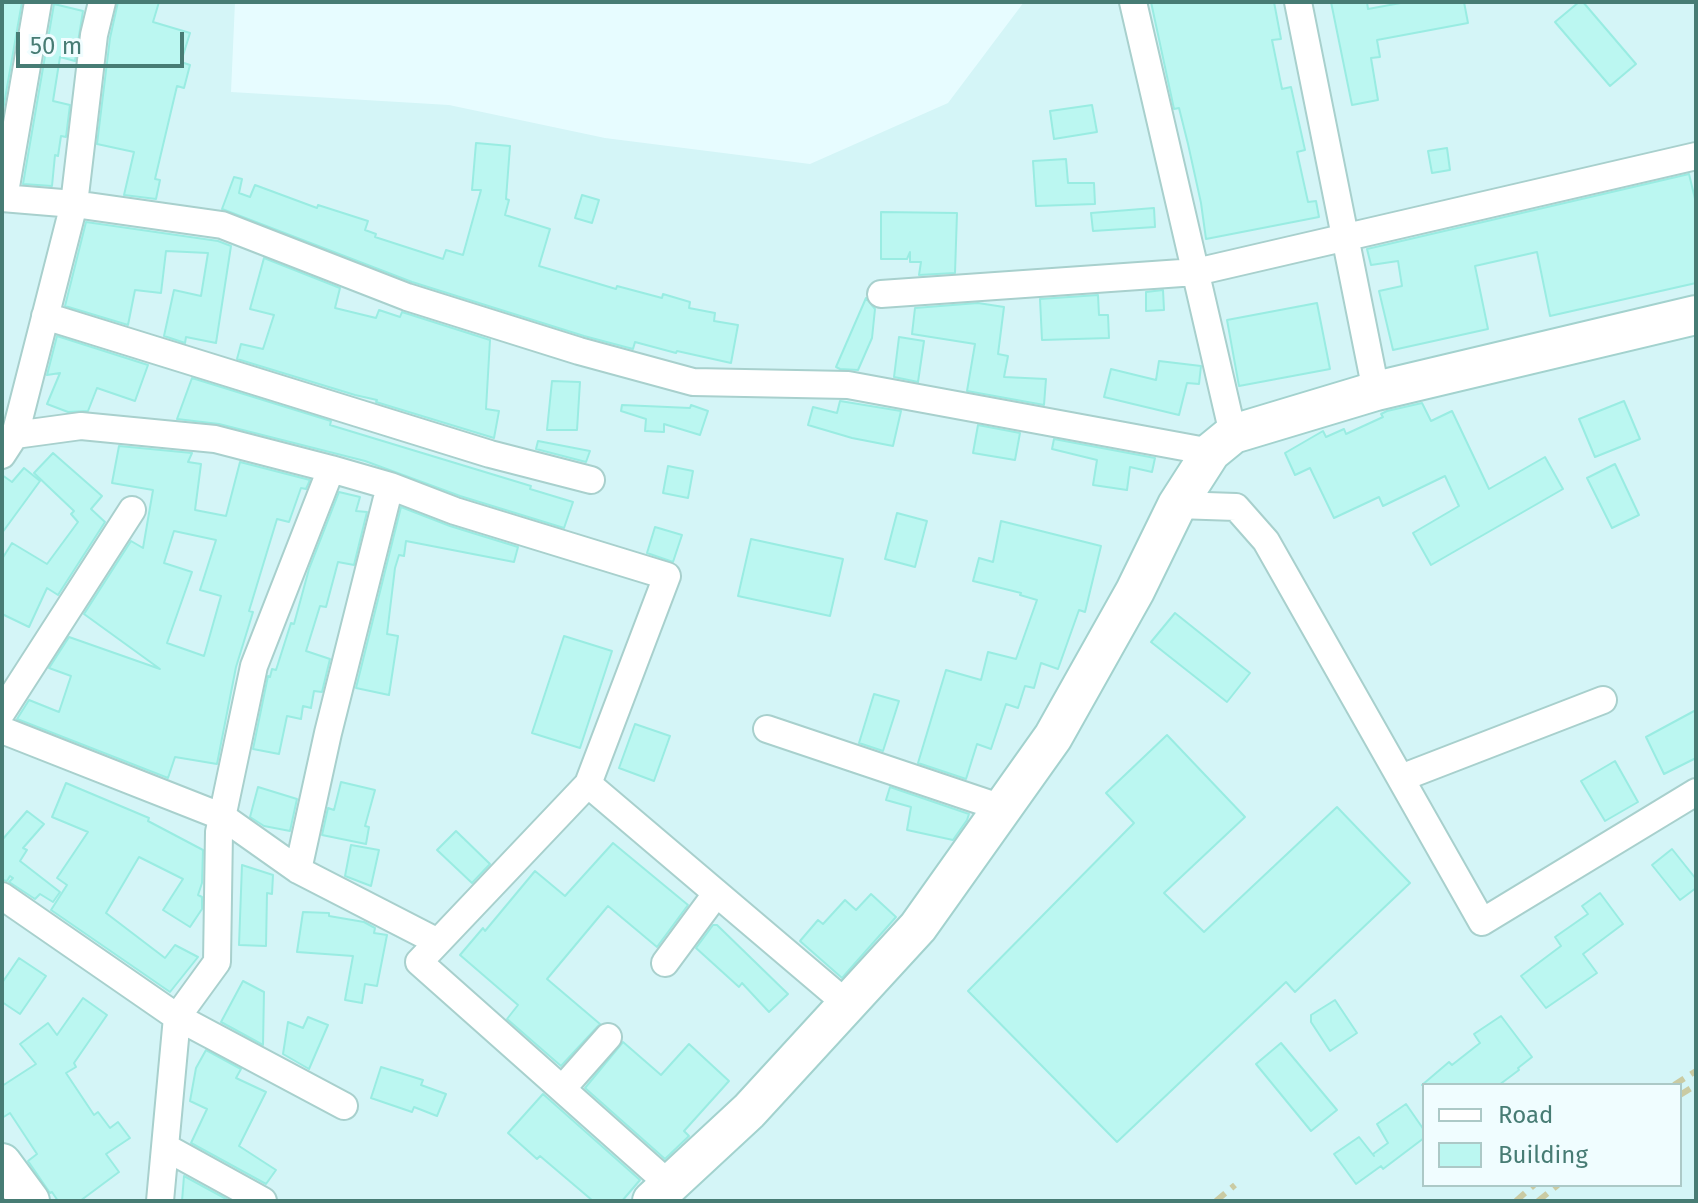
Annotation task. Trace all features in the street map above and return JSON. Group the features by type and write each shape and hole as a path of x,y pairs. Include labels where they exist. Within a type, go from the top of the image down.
{"street":[{"path":"38,2 3,198 74,204 222,225 407,297 579,351 693,382 848,385 1222,443 1376,391 1696,315"},
{"path":"8,445 74,204 94,35 102,2"},
{"path":"8,445 81,426 215,439 390,486 455,511 667,576 588,784 419,962 562,1089 661,1193 749,1111 918,927 1053,737 1135,591 1177,505 1222,443 1196,272 1133,2"},
{"path":"1298,2 1376,391"},
{"path":"881,294 1196,272 1696,156"},
{"path":"45,316 490,454 591,480"},
{"path":"160,1201 177,1017 217,962 219,832 254,666 331,469"},
{"path":"298,870 328,733 390,486"},
{"path":"1177,505 1236,507 1266,541 1482,922 1696,792"},
{"path":"2,712 132,510"},
{"path":"1401,778 1603,700"},
{"path":"767,729 1002,808"},
{"path":"2,730 223,817 298,870 438,942"},
{"path":"588,784 847,1004"},
{"path":"665,963 716,894"},
{"path":"2,896 177,1017 344,1106"},
{"path":"562,1089 608,1037"},
{"path":"165,1147 263,1201"},
{"path":"2,1163 30,1201"}],"shaded area":[{"path":"2,2 235,2 231,92 449,105 605,138 810,164 948,103 1024,2 1696,2 1696,1201 2,1201"}],"building":[{"path":"2,2 22,2 2,116"},
{"path":"118,2 159,2 153,22 190,33 181,62 190,65 184,88 177,86 155,179 160,180 156,199 124,195 134,152 97,144 110,38"},
{"path":"1151,2 1274,2 1281,39 1272,40 1282,89 1291,87 1305,150 1297,152 1308,202 1316,201 1319,217 1206,239 1188,144 1179,108 1174,109"},
{"path":"1331,2 1367,2 1368,9 1406,2 1464,2 1468,23 1377,40 1380,57 1371,58 1378,100 1352,105"},
{"path":"1583,2 1636,64 1610,86 1555,22"},
{"path":"54,4 83,11 75,61 60,57 53,101 70,105 66,137 61,136 58,156 55,155 52,186 23,184"},
{"path":"1092,105 1097,132 1054,139 1050,111"},
{"path":"476,143 510,146 506,199 509,200 505,215 550,229 539,266 616,289 617,286 662,298 663,294 690,302 689,308 715,313 714,321 738,325 731,363 635,342 633,349 584,336 412,282 222,209 234,177 242,179 239,193 250,197 255,185 317,208 318,205 368,221 365,230 376,234 375,237 443,259 446,250 463,255 481,190 472,190"},
{"path":"1447,148 1450,170 1432,173 1428,151"},
{"path":"1066,159 1068,183 1094,183 1095,204 1036,206 1033,161"},
{"path":"1689,174 1696,203 1696,283 1550,316 1537,252 1475,266 1488,329 1393,350 1379,291 1402,286 1398,261 1371,265 1367,249"},
{"path":"582,195 599,200 592,223 575,218"},
{"path":"1154,208 1155,227 1093,231 1091,213"},
{"path":"881,212 957,213 955,273 919,275 921,262 910,262 910,252 907,259 881,259"},
{"path":"86,222 218,241 231,246 216,343 186,337 185,343 164,336 174,290 201,296 208,253 166,251 161,293 135,290 128,325 65,306"},
{"path":"264,258 340,288 335,308 376,318 379,310 400,317 402,312 490,340 486,409 499,411 494,438 237,359 241,344 263,349 274,315 250,309"},
{"path":"1163,290 1164,310 1146,311 1146,292"},
{"path":"1098,295 1099,315 1108,315 1109,338 1042,340 1040,299"},
{"path":"866,298 875,309 872,338 858,370 840,369 836,367"},
{"path":"978,303 1004,307 998,354 1008,356 1004,377 1046,379 1044,405 967,391 975,344 912,334 915,308"},
{"path":"1317,303 1330,369 1239,386 1227,320"},
{"path":"57,336 148,365 135,401 97,388 88,411 68,412 47,404 60,373 47,375"},
{"path":"899,337 924,341 918,382 894,377"},
{"path":"1159,361 1201,366 1199,384 1187,383 1179,415 1104,397 1111,369 1156,380"},
{"path":"192,378 573,502 564,528 460,496 365,461 219,424 177,419"},
{"path":"552,381 580,382 577,430 547,430"},
{"path":"840,401 901,411 893,446 808,425 813,407 837,413"},
{"path":"1624,401 1640,439 1595,457 1579,419"},
{"path":"1422,403 1431,421 1452,411 1489,489 1545,457 1563,489 1431,565 1413,533 1459,506 1445,476 1383,506 1379,497 1334,518 1310,468 1295,475 1285,453 1323,431 1326,437 1344,429 1346,434 1383,417 1381,414 1387,411"},
{"path":"622,405 690,408 691,405 708,411 700,435 664,424 664,432 645,431 646,419 621,411"},
{"path":"978,425 1020,433 1015,460 973,453"},
{"path":"1054,439 1155,458 1152,472 1130,467 1127,490 1093,485 1097,460 1052,449"},
{"path":"538,441 590,451 586,462 536,449"},
{"path":"119,446 192,453 188,462 201,464 195,510 226,516 240,462 310,480 306,489 301,488 289,522 277,519 249,611 253,612 236,667 217,764 175,757 168,778 17,719 29,700 59,712 71,676 49,668 69,637 160,669 84,614 131,541 143,548 153,490 112,483","holes":["174,531 216,540 200,590 221,596 204,656 167,643 192,572 164,563"]},
{"path":"53,453 102,496 91,509 105,522 58,595 47,588 29,627 2,614 2,559 12,543 47,564 78,522 71,514 74,511 34,473"},
{"path":"1615,464 1639,515 1612,528 1587,478"},
{"path":"668,466 693,471 688,498 663,493"},
{"path":"24,468 40,481 2,533 2,475 12,482"},
{"path":"339,492 360,497 356,511 367,512 354,565 338,562 326,607 320,606 306,651 330,659 322,692 314,691 311,708 303,706 301,719 287,716 279,754 253,749 268,676 272,669 276,670 291,623 294,624 309,569"},
{"path":"401,507 518,547 514,562 406,541 404,556 399,555 395,568 387,634 398,636 389,695 356,688"},
{"path":"897,513 927,521 915,567 885,559"},
{"path":"1001,521 1101,546 1085,612 1079,610 1058,669 1041,663 1034,688 1025,686 1018,708 1006,704 991,749 977,744 966,779 918,763 946,670 981,680 988,652 1016,659 1037,600 973,581 979,558 993,562"},
{"path":"655,527 682,535 673,562 647,553"},
{"path":"751,539 843,559 830,616 738,596"},
{"path":"1175,613 1250,673 1227,702 1151,642"},
{"path":"564,636 612,651 580,748 532,733"},
{"path":"874,694 899,701 883,751 859,743"},
{"path":"1696,710 1696,758 1664,774 1646,737"},
{"path":"635,724 670,736 654,781 619,768"},
{"path":"1167,735 1245,817 1164,893 1204,932 1337,807 1410,883 1295,992 1286,982 1117,1142 968,991 1134,823 1106,793"},
{"path":"1615,761 1638,802 1605,821 1581,781"},
{"path":"341,782 375,790 365,826 369,827 366,844 322,835 328,808 334,810"},
{"path":"66,783 149,818 148,821 203,850 202,883 198,895 202,897 202,909 190,927 163,910 183,879 139,857 106,913 165,958 175,945 198,957 170,992 51,910 67,885 57,878 88,832 52,817"},
{"path":"258,787 297,799 290,831 264,826 250,817"},
{"path":"890,787 969,814 967,820 953,840 907,830 911,807 886,800"},
{"path":"27,811 44,824 23,848 27,850 20,861 60,892 53,902 40,894 35,899 9,882 13,878 10,876 7,881 2,880 2,840"},
{"path":"456,831 490,864 472,883 437,850"},
{"path":"613,843 688,905 657,947 608,906 547,979 600,1024 561,1066 507,1019 518,1005 460,955 483,928 485,931 535,871 565,896"},
{"path":"351,845 379,850 371,886 345,876"},
{"path":"1672,849 1696,879 1696,888 1680,900 1652,865"},
{"path":"242,865 273,875 272,894 267,893 266,946 239,945"},
{"path":"1600,893 1623,924 1583,954 1597,973 1546,1008 1521,976 1561,946 1555,937 1588,914 1582,906"},
{"path":"871,894 896,917 842,978 800,941 818,920 823,924 845,900 856,910"},
{"path":"303,912 329,913 329,916 364,922 375,928 374,933 387,935 377,986 365,984 362,1003 345,1000 353,956 297,952"},
{"path":"713,925 717,925 788,994 769,1012 742,983 739,987 696,948"},
{"path":"19,958 46,976 20,1014 2,1002 2,983"},
{"path":"243,981 264,992 263,1045 221,1022"},
{"path":"83,998 107,1015 74,1063 76,1067 66,1073 94,1115 98,1112 110,1128 118,1122 130,1138 106,1154 119,1172 80,1201 58,1201 28,1161 37,1154 10,1113 2,1118 2,1086 36,1064 20,1044 48,1023 57,1035"},
{"path":"1335,1000 1357,1033 1330,1051 1311,1022 1311,1015"},
{"path":"1501,1016 1532,1057 1502,1083 1424,1083 1449,1062 1452,1065 1480,1043 1474,1034"},
{"path":"308,1017 328,1025 309,1069 283,1054 288,1022 303,1028"},
{"path":"623,1042 661,1075 689,1044 729,1081 684,1131 689,1136 665,1159 585,1088"},
{"path":"1281,1043 1337,1110 1311,1131 1256,1064"},
{"path":"206,1050 241,1069 236,1078 266,1092 239,1146 276,1170 266,1184 191,1143 207,1109 190,1101 196,1068"},
{"path":"381,1067 423,1080 421,1085 446,1094 437,1116 414,1107 412,1112 371,1098"},
{"path":"543,1094 640,1180 622,1201 593,1201 508,1133"},
{"path":"1406,1104 1422,1127 1422,1140 1383,1169 1381,1166 1356,1184 1334,1154 1359,1137 1374,1156 1388,1143 1377,1124"},
{"path":"184,1176 230,1201 182,1201"}],"railway":[{"path":"1677,1083 1696,1071"},
{"path":"1682,1094 1696,1085"},
{"path":"1216,1201 1235,1185"},
{"path":"1516,1201 1532,1187"},
{"path":"1538,1201 1556,1187"}]}
